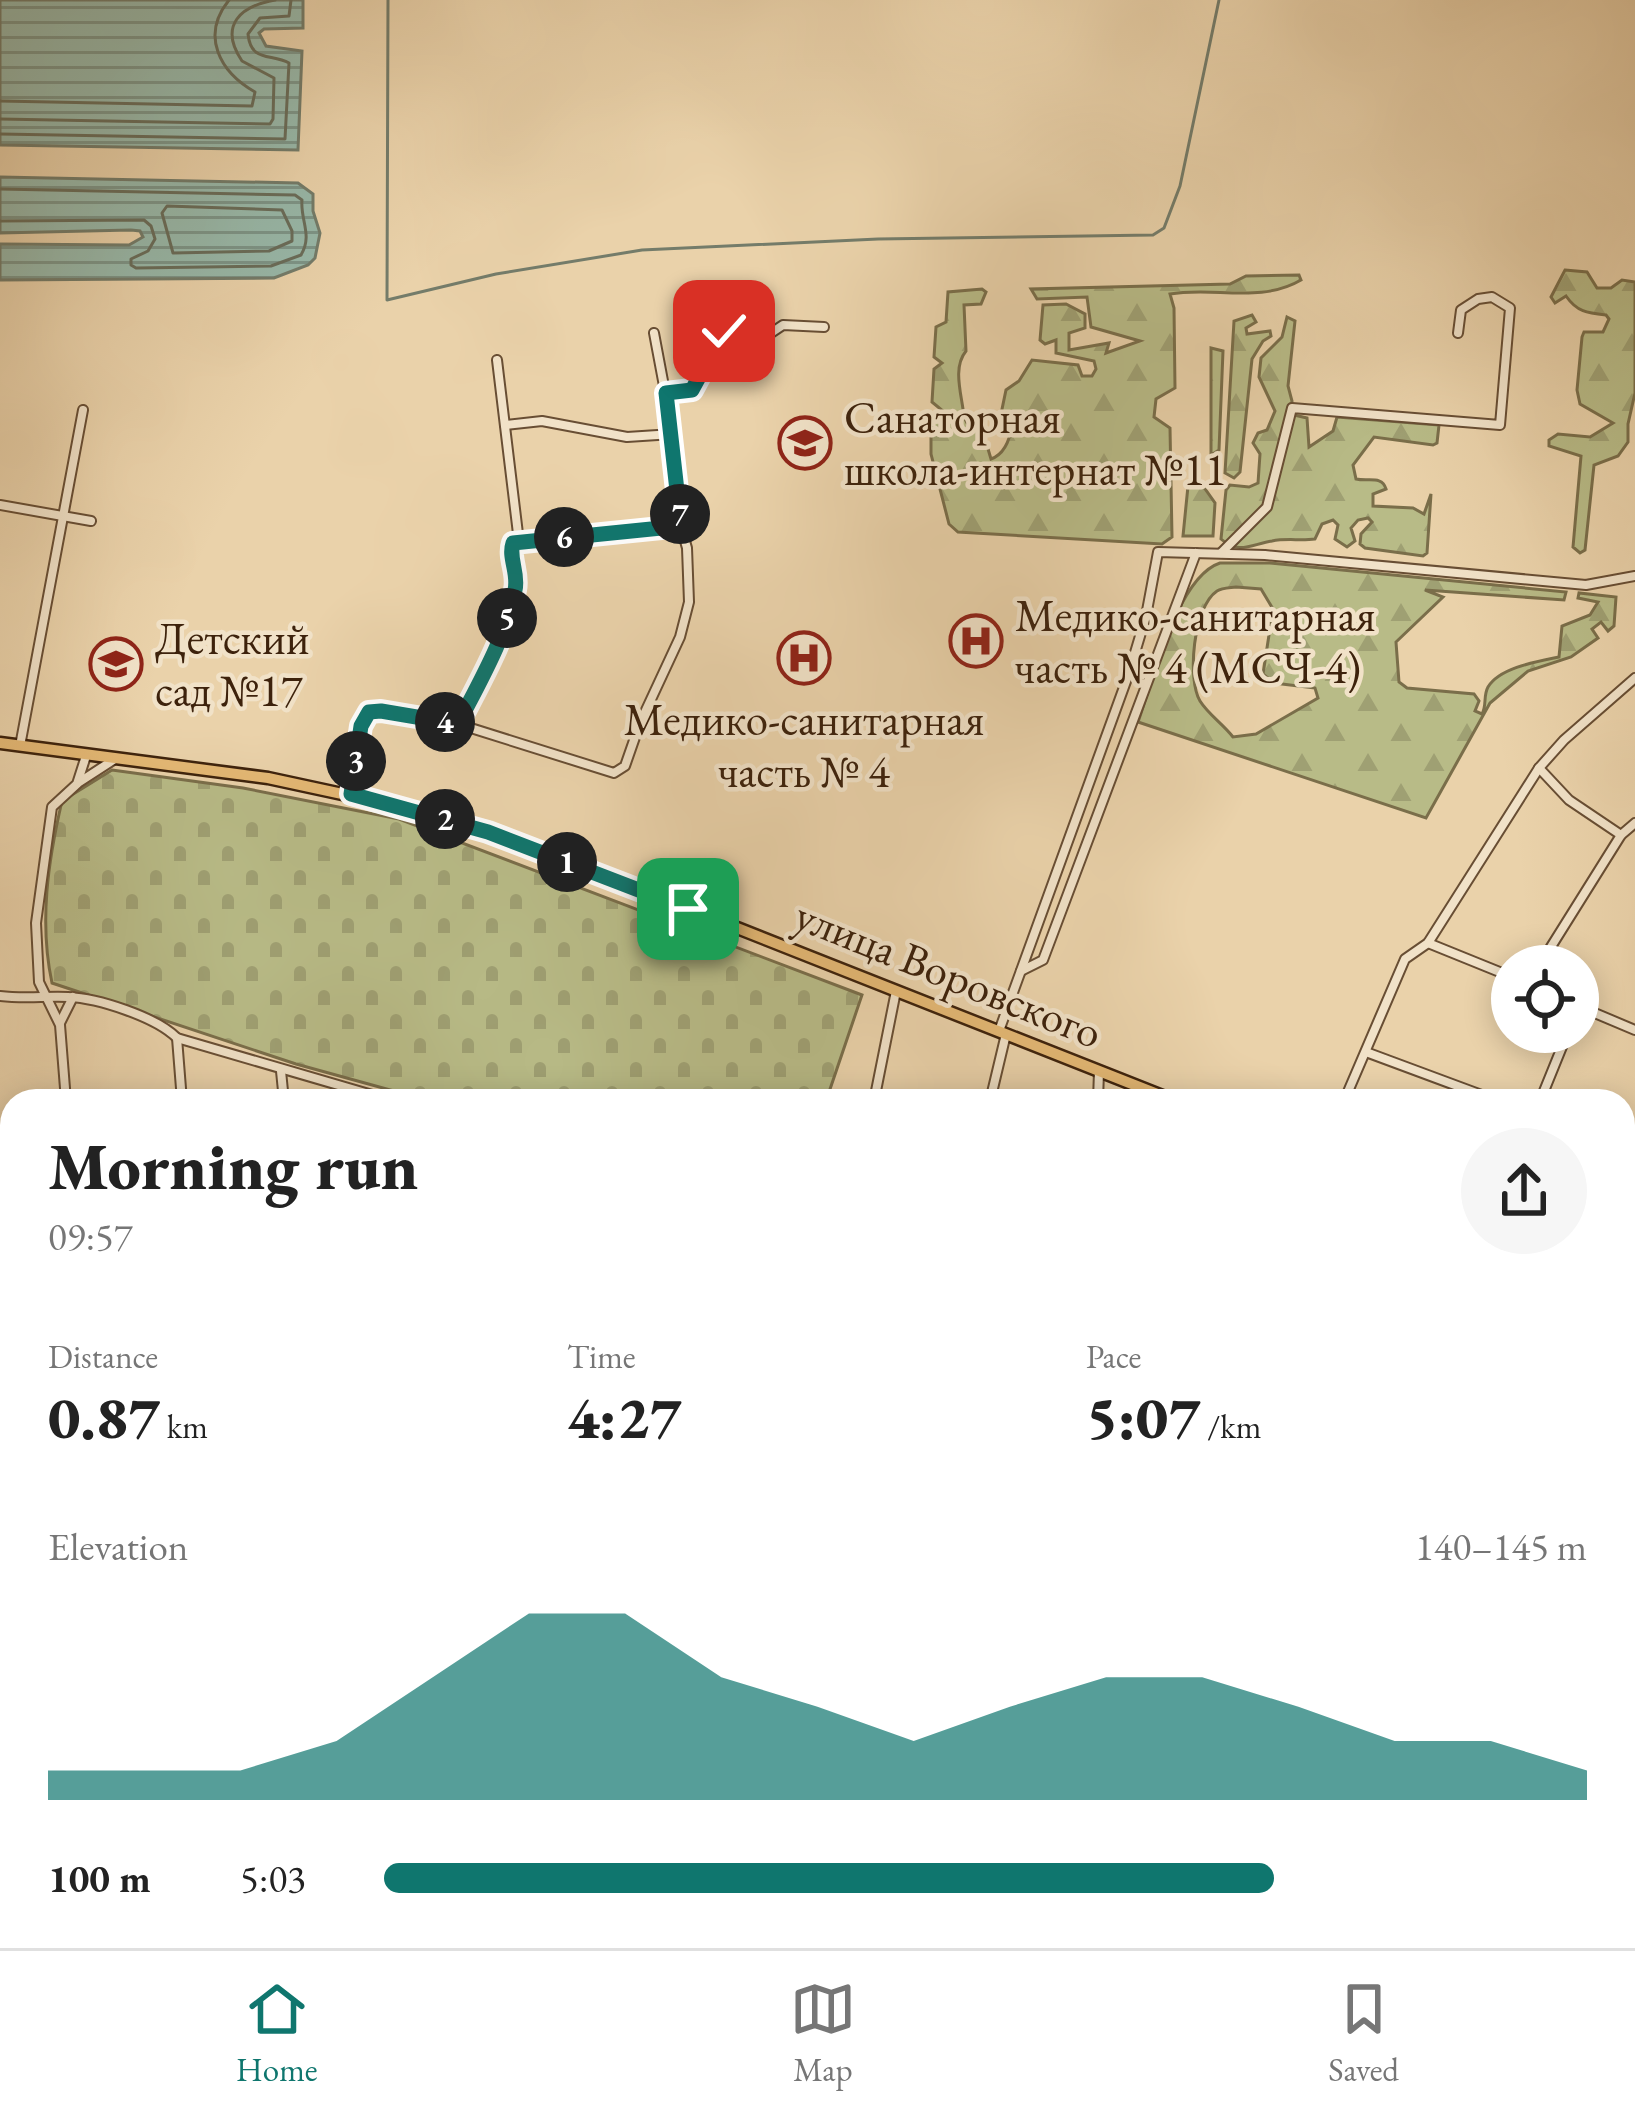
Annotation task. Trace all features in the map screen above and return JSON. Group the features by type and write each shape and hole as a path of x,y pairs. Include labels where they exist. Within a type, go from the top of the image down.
{"main road":[{"name":"улица Воровского","path":"0,743 268,778 351,794 488,832 1145,1089"}],"street":[{"path":"1220,554 1267,507 1292,408 1500,425 1510,308 1492,297 1468,303 1460,310 1458,333"},
{"path":"666,393 692,390 724,331 771,333 783,325 824,327"},
{"path":"351,794 361,726 369,712 381,711 458,724 621,772 686,619 688,572 673,434 654,333"},
{"path":"496,360 519,542"},
{"path":"20,746 83,410"},
{"path":"505,425 542,421 627,437 673,434"},
{"path":"0,505 91,521"},
{"path":"458,724 504,628 517,584 511,546 681,526"},
{"path":"992,1089 1020,971 1128,676 1158,552 1586,585 1635,576"},
{"path":"1020,971 1043,959 1196,553"},
{"path":"1349,1089 1405,958 1428,944 1539,768 1635,677"},
{"path":"77,784 86,756"},
{"path":"66,1089 60,1025 35,958 52,808 115,759"},
{"path":"1539,768 1569,800 1621,835"},
{"path":"1552,945 1621,835 1635,823"},
{"path":"1428,944 1491,969"},
{"path":"876,1089 896,991"},
{"path":"0,996 74,998 144,1017 177,1038 348,1089"},
{"path":"60,1025 74,998"},
{"path":"1599,1015 1635,1028"},
{"path":"177,1038 181,1089"},
{"path":"1366,1052 1466,1089"},
{"path":"1545,1089 1559,1053"},
{"path":"281,1071 283,1089"},
{"path":"1098,1089 1099,1071"}],"green space":[{"path":"1565,270 1587,272 1597,288 1611,288 1622,280 1635,282 1635,393 1628,442 1618,456 1594,465 1585,550 1580,553 1573,547 1581,456 1549,446 1549,440 1558,434 1590,437 1613,423 1580,404 1577,390 1584,332 1603,332 1609,319 1578,309 1566,296 1555,303 1551,297"},
{"path":"1299,275 1301,280 1269,291 1170,294 1175,388 1156,399 1154,417 1170,428 1172,537 1162,544 958,532 949,524 931,454 931,418 943,411 932,402 934,369 942,363 934,357 936,327 946,322 948,292 986,292 981,304 964,305 966,351 959,374 964,417 983,432 991,459 1003,450 1011,430 1001,414 1006,390 1019,381 1032,360 1078,365 1082,376 1092,376 1096,369 1094,361 1056,353 1056,340 1045,344 1040,340 1043,305 1066,304 1085,314 1085,328 1069,333 1069,350 1109,343 1106,353 1140,341 1091,327 1087,297 1037,299 1031,289 1230,284 1246,276"},
{"path":"1252,315 1256,322 1246,328 1247,334 1270,331 1271,336 1252,359 1240,472 1234,478 1225,473 1234,321"},
{"path":"1287,317 1295,321 1290,414 1307,418 1309,447 1333,431 1337,417 1439,425 1433,445 1374,437 1353,465 1356,479 1378,480 1386,489 1373,494 1373,506 1413,508 1424,514 1431,494 1423,556 1365,548 1360,544 1361,534 1372,522 1368,518 1351,528 1355,541 1347,547 1335,539 1338,525 1333,520 1322,524 1315,539 1240,547 1221,539 1226,490 1230,485 1258,483 1260,454 1253,443 1258,433 1267,430 1275,411 1259,377 1261,358 1282,337"},
{"path":"1211,348 1223,351 1219,450 1211,455"},
{"path":"1188,486 1203,486 1215,503 1213,536 1183,536"},
{"path":"1220,563 1270,563 1566,592 1564,600 1425,590 1443,597 1396,642 1399,682 1407,688 1474,694 1479,701 1475,711 1482,714 1487,690 1501,674 1559,657 1562,626 1590,615 1598,602 1578,598 1579,593 1616,597 1614,626 1608,631 1601,622 1592,629 1598,638 1571,657 1528,671 1490,703 1426,818 1138,722 1168,632 1205,572","holes":["1261,589 1273,609 1263,674 1274,683 1315,688 1318,698 1256,734 1233,737 1203,706 1196,691 1193,661 1198,627 1217,591"]},
{"path":"112,770 243,788 399,819 862,995 830,1089 387,1089 52,983 47,892 62,801"}],"water":[{"path":"0,0 303,0 303,28 259,33 266,46 302,51 298,150 0,145"},
{"path":"0,177 298,183 313,194 320,233 315,258 274,278 0,280 0,244 129,245 143,237 140,231 131,230 0,233"}],"waterway":[{"path":"388,0 387,300 496,274 642,250 878,239 1153,235 1164,228 1180,186 1219,0"}],"place":[{"name":"Санаторная школа-интернат №11","path":"805,443"},
{"name":"Медико-санитарная часть № 4 (МСЧ-4)","path":"976,641"},
{"name":"Медико-санитарная часть № 4","path":"804,658"},
{"name":"Детский сад №17","path":"116,664"}],"route":[{"path":"688,909 488,832 351,794 361,726 369,712 458,724 504,628 517,584 510,551 513,543 681,526 666,393 692,390 724,331"}]}
